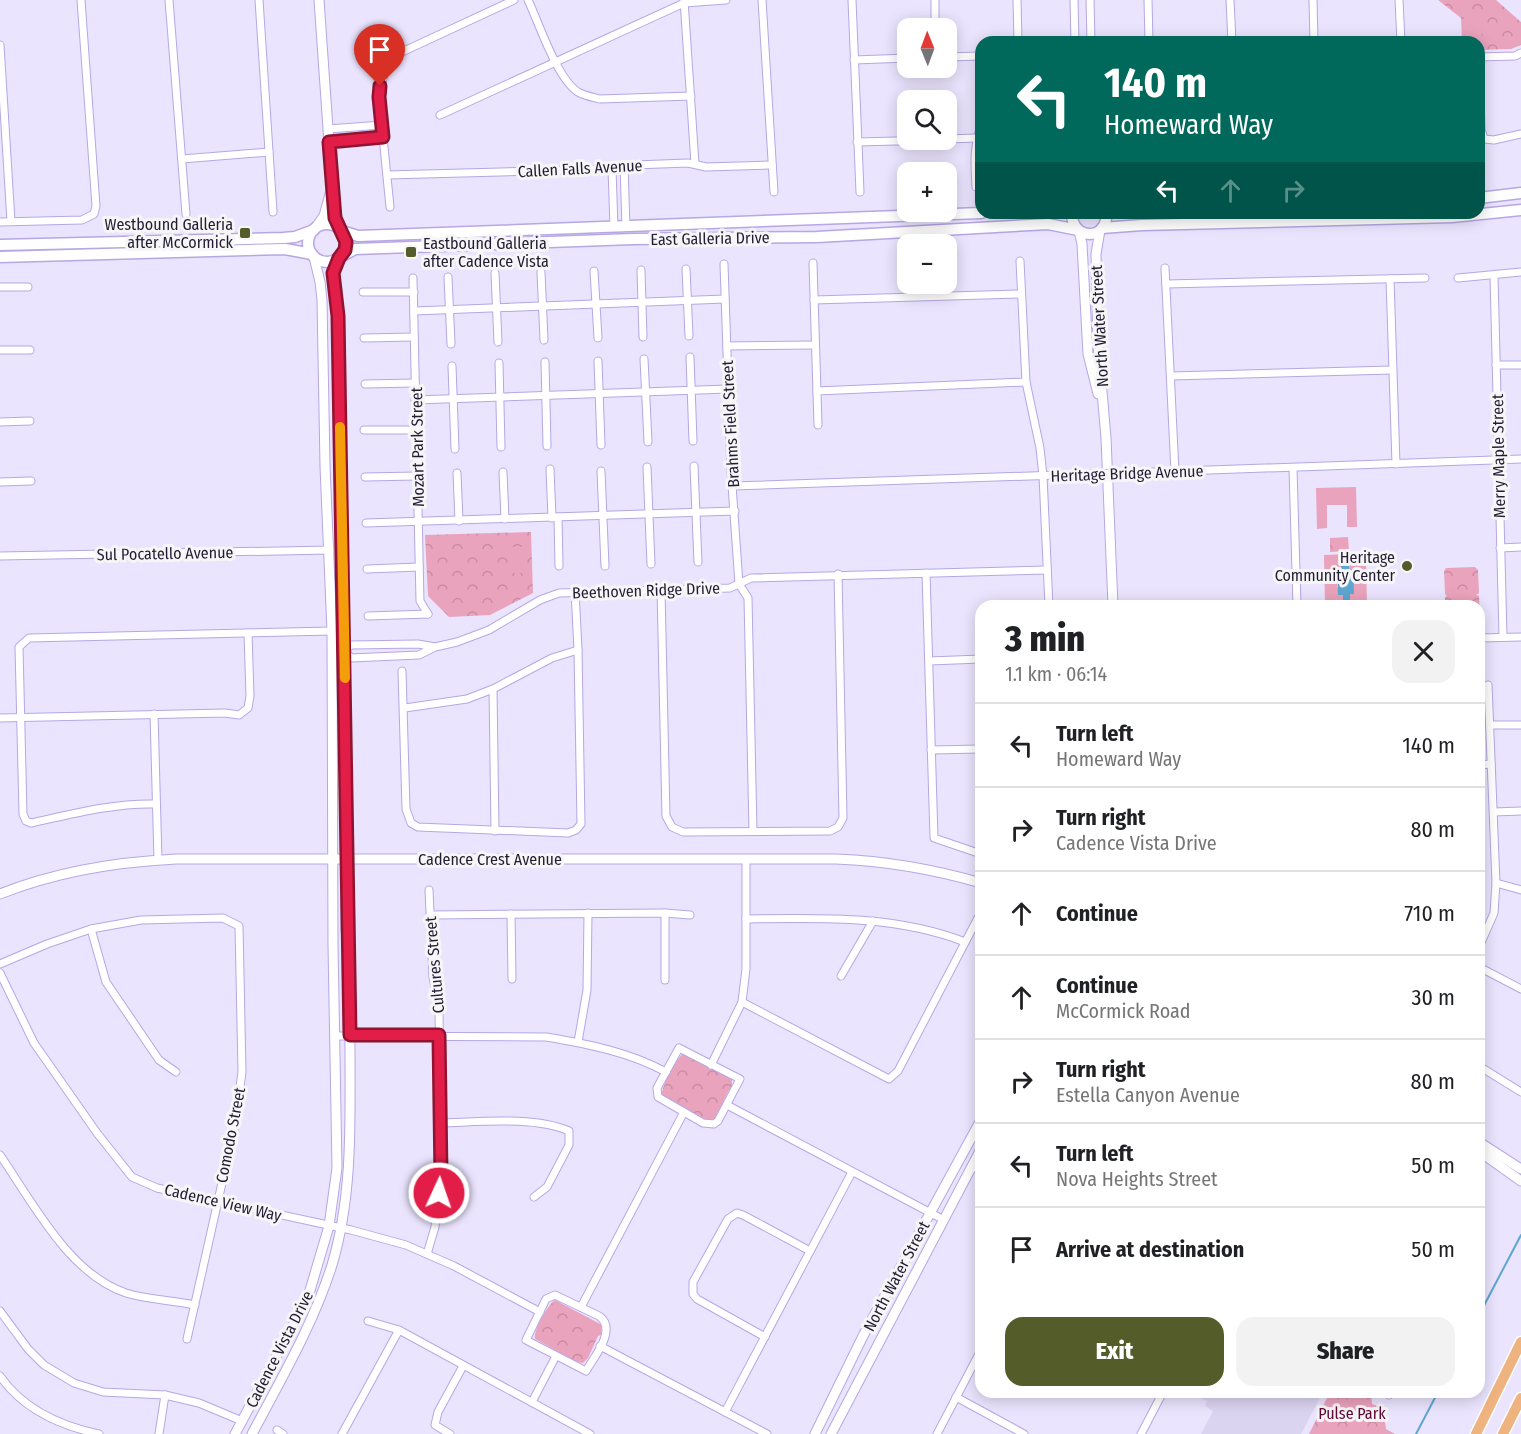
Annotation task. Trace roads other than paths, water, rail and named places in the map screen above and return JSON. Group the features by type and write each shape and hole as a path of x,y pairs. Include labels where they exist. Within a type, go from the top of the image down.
{"main road":[{"path":"1485,197 1521,193"},
{"path":"1485,214 1521,210"},
{"name":"East Galleria Drive","path":"340,229 358,236 975,213"},
{"path":"1073,219 1079,230"},
{"path":"1101,229 1106,219"},
{"path":"1101,229 1142,225 1374,219"},
{"path":"0,245 283,238 295,237 327,224 340,229 346,244 340,257 325,262 313,255 285,249 0,257"},
{"name":"East Galleria Drive","path":"340,257 355,249 633,239 817,237 1048,224 1092,234 1101,229"},
{"path":"313,255 308,243 309,236 315,228"},
{"path":"1476,1434 1521,1342"},
{"path":"1503,1434 1521,1398"}],"street":[{"path":"0,222 82,220 94,214 96,206 81,0"},
{"path":"170,0 186,214"},
{"path":"259,0 273,212"},
{"path":"319,0 332,186 340,229"},
{"path":"390,207 380,86 390,63 402,52 514,0"},
{"path":"528,0 562,76 571,86 589,97 608,99 691,96"},
{"path":"440,115 684,2 726,0"},
{"path":"762,0 774,192"},
{"path":"852,0 860,192"},
{"path":"935,0 936,18"},
{"path":"1017,0 1018,36"},
{"path":"1074,0 1075,36"},
{"path":"1090,0 1091,36"},
{"path":"1148,0 1149,36"},
{"path":"1230,0 1232,36"},
{"path":"1313,0 1314,36"},
{"path":"1399,0 1401,36"},
{"path":"684,2 695,164"},
{"path":"0,45 11,222"},
{"path":"1485,58 1515,56 1521,53"},
{"path":"957,57 975,56"},
{"path":"854,60 897,58"},
{"path":"328,129 382,125"},
{"path":"1485,139 1494,140 1521,134"},
{"path":"329,142 383,137"},
{"path":"957,139 975,138"},
{"path":"857,142 897,141"},
{"path":"182,159 269,152"},
{"name":"Callen Falls Avenue","path":"387,175 612,169 624,166 695,164 706,167 772,165"},
{"path":"624,166 626,227"},
{"path":"612,169 614,227"},
{"path":"315,228 327,209 332,186"},
{"name":"North Water Street","path":"1101,229 1096,254 1098,345 1105,423 1113,600"},
{"name":"North Water Street","path":"1079,230 1082,244 1088,354 1105,423"},
{"name":"Cadence Vista Drive","path":"235,1434 308,1297 329,1226 336,1184 338,1153 332,609 325,466 322,300 313,255"},
{"name":"Cadence Vista Drive","path":"252,1434 314,1314 331,1268 350,1163 345,651 338,316 333,278 340,257"},
{"path":"1020,261 1026,382 1040,448 1043,476 1049,600"},
{"path":"813,263 818,425"},
{"name":"Brahms Field Street","path":"724,264 728,389 739,584 748,598 753,831"},
{"path":"686,268 689,336"},
{"path":"1165,268 1175,472"},
{"path":"641,270 643,337"},
{"path":"594,271 598,338"},
{"path":"541,272 544,340"},
{"path":"495,273 498,342"},
{"path":"1458,278 1521,273"},
{"name":"Merry Maple Street","path":"1494,276 1503,637"},
{"path":"448,277 451,344"},
{"name":"Mozart Park Street","path":"368,616 428,614 420,602 413,278"},
{"path":"1166,284 1425,278"},
{"path":"1390,279 1396,464"},
{"path":"0,287 28,287"},
{"path":"363,292 414,292"},
{"path":"814,300 1021,294"},
{"path":"414,311 725,299"},
{"path":"364,338 414,337"},
{"path":"727,346 816,345"},
{"path":"0,350 30,350"},
{"path":"690,357 693,441"},
{"path":"644,359 648,442"},
{"path":"598,361 601,445"},
{"path":"545,362 547,446"},
{"path":"499,363 501,447"},
{"path":"1496,365 1521,365"},
{"path":"452,366 455,449"},
{"path":"1171,376 1392,370"},
{"path":"817,391 1026,382"},
{"path":"365,384 415,383"},
{"path":"415,400 728,389"},
{"path":"0,422 30,421"},
{"path":"364,430 416,430"},
{"name":"Heritage Bridge Avenue","path":"733,486 1521,459"},
{"path":"694,466 698,562"},
{"path":"647,467 651,564"},
{"path":"1293,468 1297,600"},
{"path":"550,469 559,566"},
{"path":"601,471 605,566"},
{"path":"503,472 505,519"},
{"path":"457,473 459,521"},
{"path":"365,477 417,476"},
{"path":"0,483 32,481"},
{"path":"366,523 735,512"},
{"path":"1500,548 1521,547"},
{"name":"Sul Pocatello Avenue","path":"0,556 330,550"},
{"path":"367,569 419,567"},
{"name":"Beethoven Ridge Drive","path":"435,647 418,644 351,645 345,651 351,658 419,655 435,647 457,642 489,630 540,600 559,593 575,591 730,588 751,578 837,574 1047,570"},
{"path":"926,573 934,838 975,852"},
{"path":"662,590 666,816 672,827 682,832 830,831 838,827 843,818 837,574"},
{"path":"402,671 405,708 406,810 411,823 418,827 495,831 568,833 576,830 581,824 575,591"},
{"path":"332,609 337,639 345,651 333,664"},
{"path":"155,804 104,807 31,823 26,821 23,814 19,647 29,638 332,632"},
{"path":"0,718 225,713 239,715 248,708 250,696 248,633"},
{"path":"1485,638 1521,636"},
{"path":"405,708 467,699 493,689 552,658 578,650"},
{"path":"928,661 975,659"},
{"path":"1485,933 1494,913 1496,883 1488,686"},
{"path":"493,689 495,831"},
{"path":"154,714 158,860"},
{"path":"1490,725 1521,724"},
{"path":"932,750 975,749"},
{"path":"333,758 346,764"},
{"path":"1485,764 1491,764"},
{"path":"1494,812 1521,811"},
{"path":"711,1065 742,1002 746,969 746,859"},
{"name":"Cadence Crest Avenue","path":"0,894 85,870 158,860 827,859 883,862 928,869 975,881"},
{"path":"1496,883 1502,883 1521,891"},
{"name":"Cultures Street","path":"427,1254 435,1227 441,1176 439,1009 433,977 429,890"},
{"path":"430,915 588,913 690,915"},
{"path":"578,1042 587,990 588,913"},
{"path":"665,913 665,980"},
{"path":"511,914 512,979"},
{"name":"Comodo Street","path":"91,929 153,920 223,918 239,926 242,1072 235,1125 188,1340"},
{"path":"746,920 812,918 873,921 945,934 965,942"},
{"path":"841,976 873,921"},
{"path":"742,1002 890,1079 898,1071 975,923"},
{"path":"0,964 91,929 106,982 159,1060 176,1072"},
{"path":"1485,970 1521,989"},
{"name":"Cadence View Way","path":"0,973 34,1043 46,1062 132,1177 157,1188 340,1228 406,1245 453,1266 540,1312"},
{"path":"336,1036 546,1037 622,1053 666,1072"},
{"path":"680,1048 711,1065 740,1079 727,1106 714,1124 704,1123 658,1097 657,1088 680,1048"},
{"path":"1485,1070 1521,1092"},
{"path":"727,1106 944,1220"},
{"path":"581,1307 684,1112"},
{"path":"440,1123 534,1122 558,1126 569,1131 569,1145 547,1187 534,1197"},
{"name":"North Water Street","path":"815,1434 863,1336 975,1131"},
{"path":"1485,1146 1521,1169"},
{"path":"0,1155 77,1264 99,1280 127,1293 195,1305"},
{"path":"1485,1155 1521,1181"},
{"name":"North Water Street","path":"831,1434 944,1220 975,1171"},
{"path":"725,1412 852,1172"},
{"path":"765,1337 697,1299 693,1294 693,1282 728,1219 737,1213 810,1251"},
{"path":"555,1295 581,1307 605,1320 607,1330 586,1371 526,1340 546,1299 555,1295"},
{"path":"0,1311 28,1349 44,1365 74,1383 103,1392 165,1395 199,1403 242,1421"},
{"path":"368,1321 399,1330 590,1434"},
{"path":"342,1434 399,1330"},
{"path":"600,1346 768,1434"},
{"path":"531,1402 556,1356"},
{"path":"937,1434 975,1361"},
{"path":"450,1434 435,1425 438,1412 463,1366"},
{"path":"0,1376 13,1392 40,1412 67,1425 99,1434"},
{"path":"159,1434 165,1395"},
{"path":"956,1397 1024,1434"},
{"path":"1141,1434 1160,1398"}],"water":[{"path":"1341,562 1349,562 1349,569 1353,569 1354,594 1350,594 1350,600 1343,600 1343,595 1338,595 1337,569 1341,569"}],"waterway":[{"path":"1485,1304 1521,1235"},
{"path":"1416,1434 1435,1398"}],"place":[{"name":"Westbound Galleria after McCormick","path":"245,233"},
{"name":"Eastbound Galleria after Cadence Vista","path":"411,252"},
{"name":"Heritage Community Center","path":"1407,566"}],"park label":[{"name":"Pulse Park","path":"1352,1413"}]}
